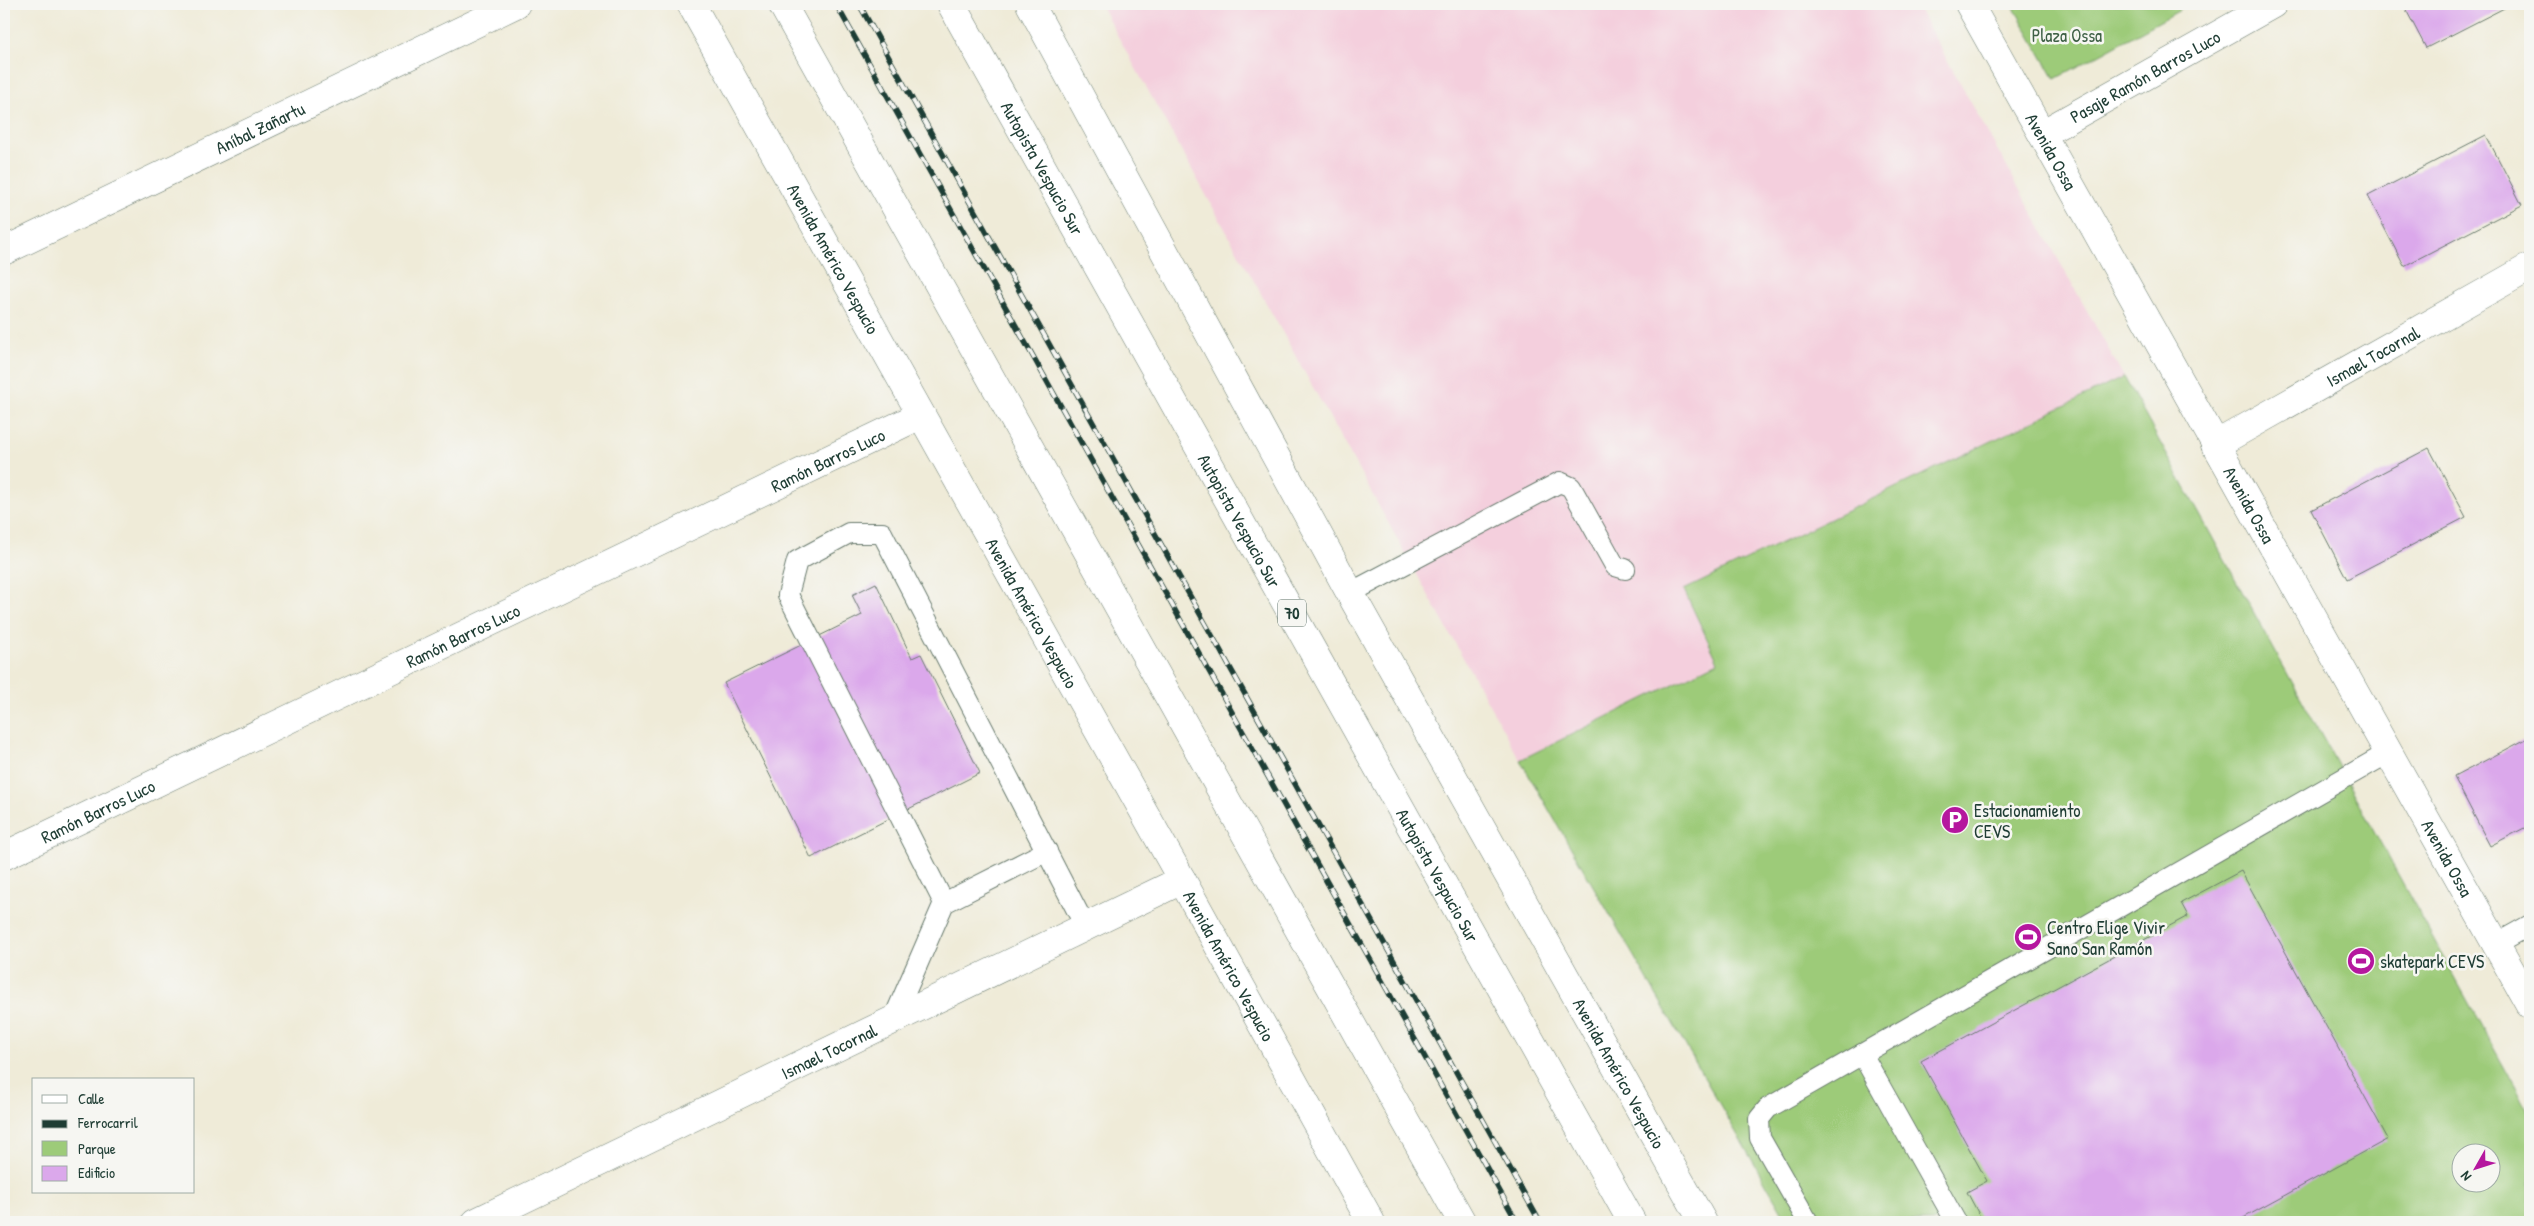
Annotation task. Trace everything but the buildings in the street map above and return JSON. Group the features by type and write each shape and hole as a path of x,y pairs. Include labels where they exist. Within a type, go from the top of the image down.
{"main road":[{"name":"Aníbal Zañartu","path":"4,251 516,4"},
{"name":"Avenida Américo Vespucio","path":"691,4 1182,880 1371,1222"},
{"path":"782,4 1462,1222"},
{"name":"Autopista Vespucio Sur","path":"951,4 1632,1222"},
{"name":"Avenida Américo Vespucio","path":"1030,4 1350,594 1703,1222"},
{"name":"Avenida Ossa","path":"1969,4 2530,1006"},
{"name":"Pasaje Ramón Barros Luco","path":"2042,134 2273,4"},
{"name":"Ismael Tocornal","path":"2215,445 2530,267"},
{"name":"Ramón Barros Luco","path":"4,856 921,415"},
{"name":"Ismael Tocornal","path":"476,1222 1182,880"}],"lane":[{"path":"1350,594 1560,482 1571,487 1616,566 1625,569"},
{"path":"944,903 788,595 798,561 849,533 882,533 1085,926"},
{"path":"1808,1222 1760,1138 1760,1119 1768,1108 2388,753"},
{"path":"894,1018 944,903 1047,851"},
{"path":"2496,944 2530,925"},
{"path":"1862,1054 1956,1222"}],"shaded area":[{"path":"1100,4 1916,4 2124,377 1684,590 1718,662 1520,760"}],"green space":[{"name":"Plaza Ossa","path":"2012,4 2191,4 2055,79"},
{"name":"Centro Elige Vivir Sano San Ramón","path":"2124,377 2530,1114 2530,1222 1788,1222 1520,760 1718,662 1684,590"}],"railway":[{"path":"836,4 1517,1222"},
{"path":"859,4 1540,1222"}],"place":[{"name":"Estacionamiento CEVS","path":"1955,820"},
{"name":"Centro Elige Vivir Sano San Ramón","path":"2028,937"},
{"name":"skatepark CEVS","path":"2361,961"}]}
